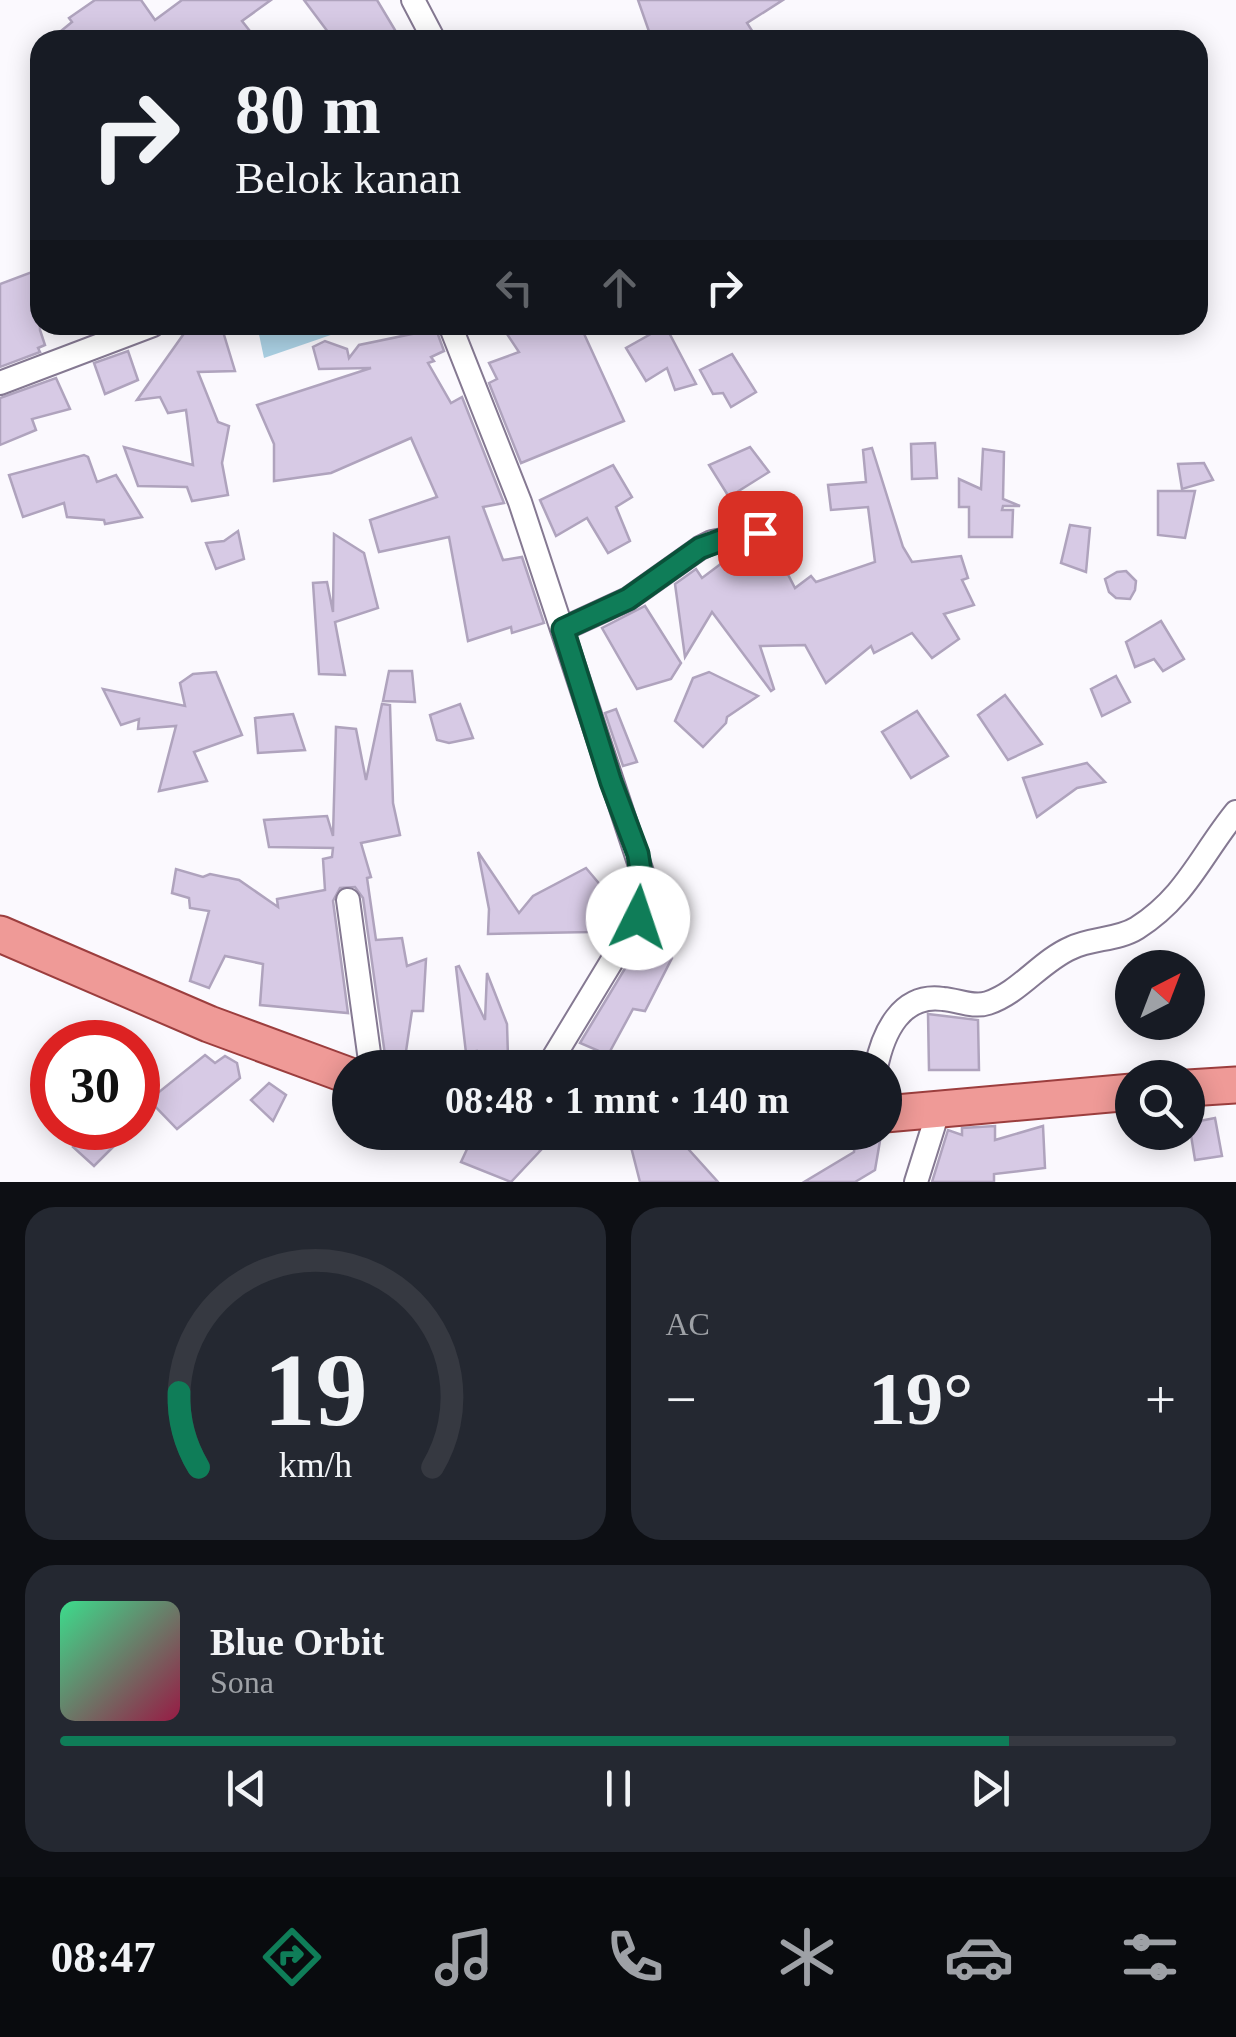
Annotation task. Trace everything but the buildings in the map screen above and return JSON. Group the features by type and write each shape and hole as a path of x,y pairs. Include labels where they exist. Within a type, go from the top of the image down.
{"main road":[{"path":"0,934 209,1024 332,1069"},
{"path":"1205,1087 1236,1085"},
{"path":"902,1113 1115,1094"}],"street":[{"path":"413,0 429,30"},
{"path":"0,384 127,335"},
{"path":"454,335 520,502 638,854 644,893 630,934 558,1050"},
{"path":"563,629 628,599 700,548 760,533"},
{"path":"880,1050 893,1019 912,1003 938,998 984,1004 1002,997 1038,967 1072,947 1133,931 1188,884 1236,812"},
{"path":"348,900 369,1050"},
{"path":"916,1182 938,1112"}],"water":[{"path":"259,335 331,335 264,358"}],"route":[{"path":"638,918 644,893 638,854 563,629 628,599 712,542 760,533"}]}
